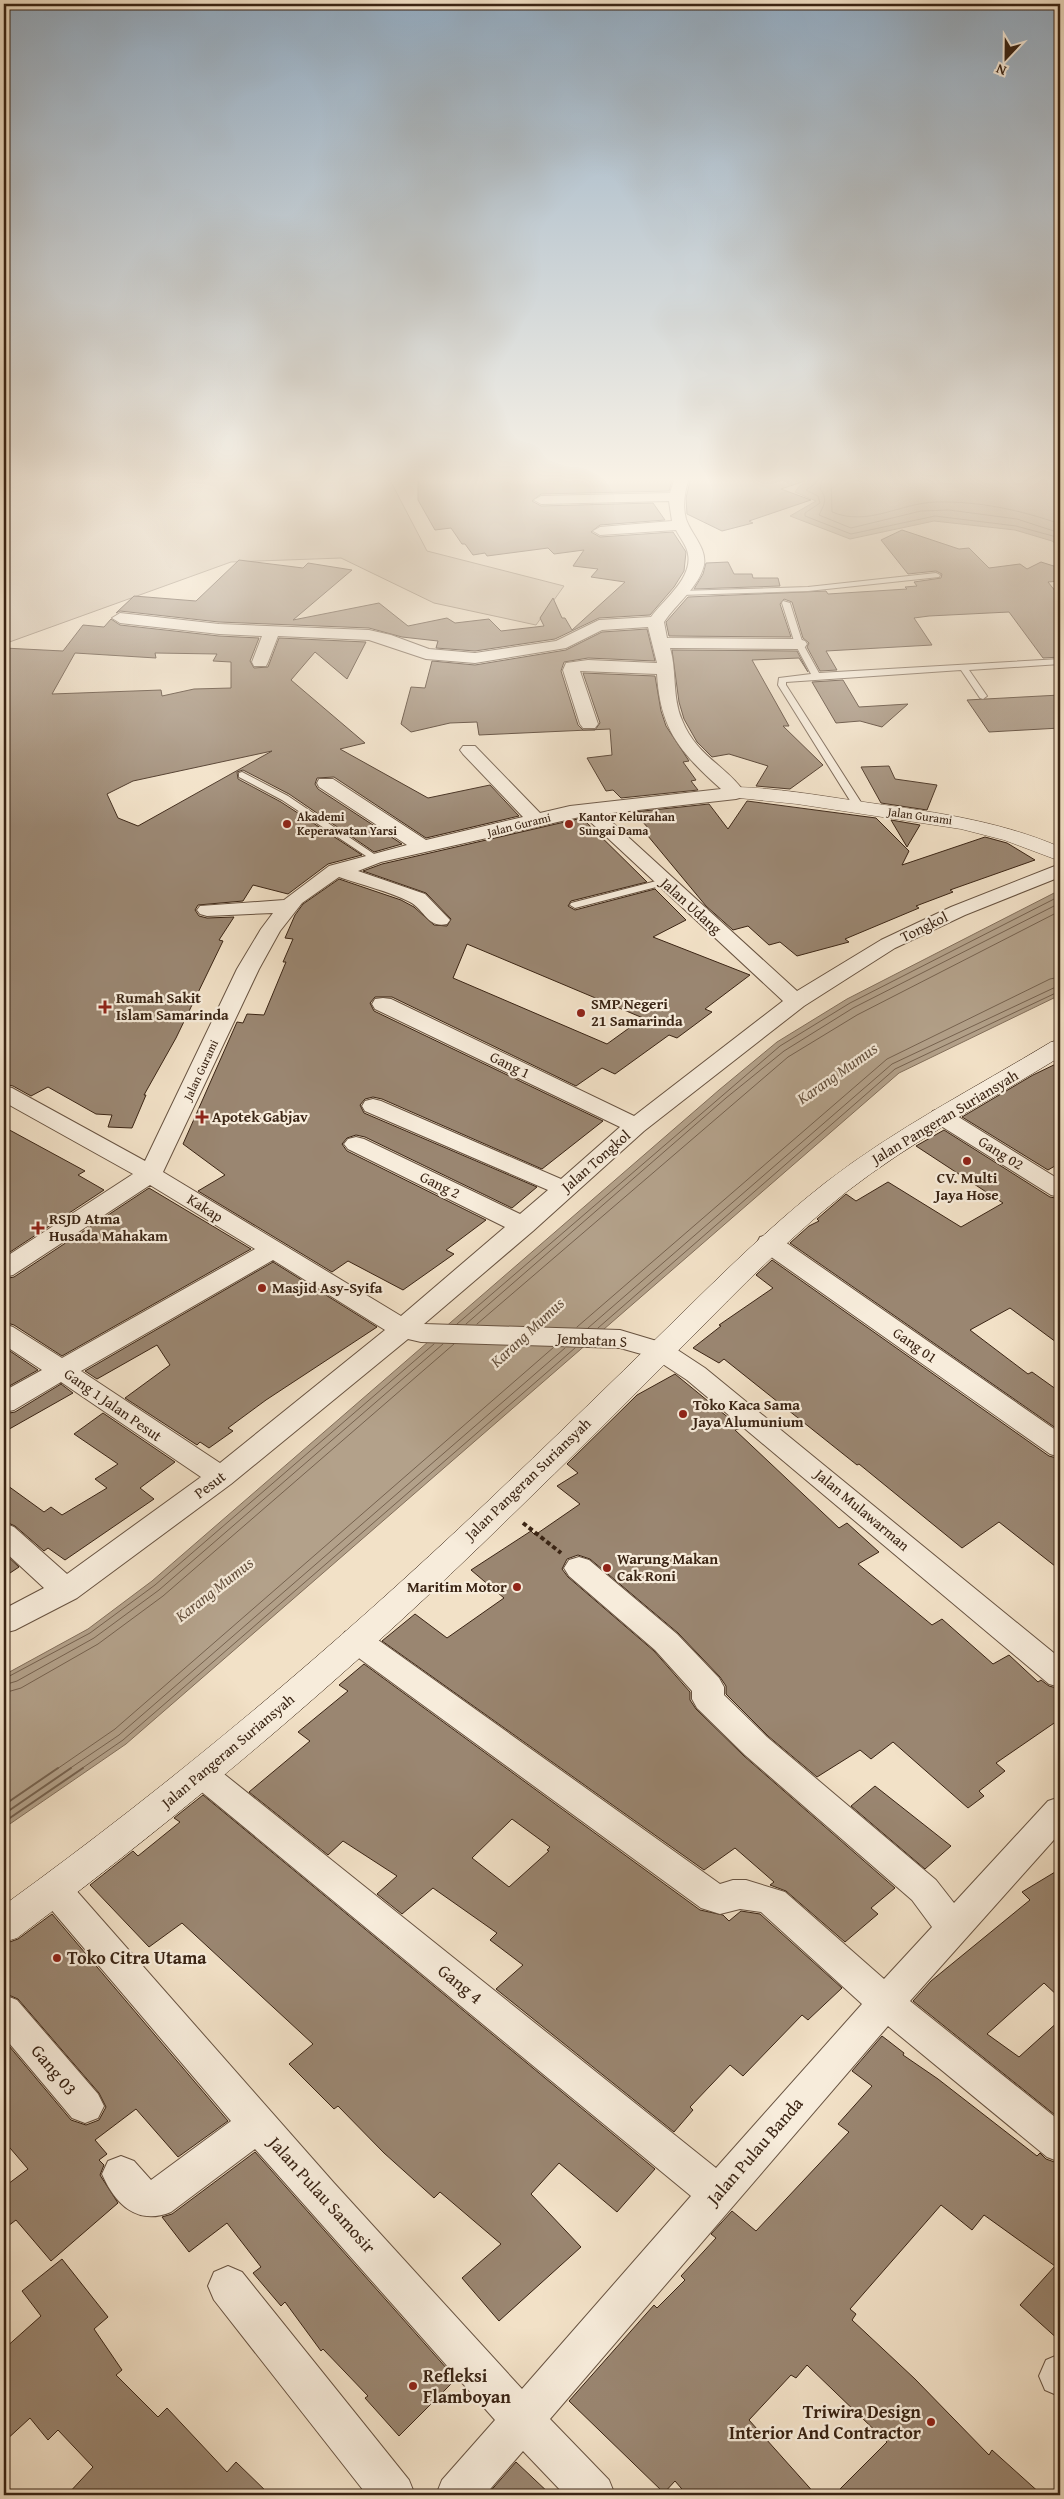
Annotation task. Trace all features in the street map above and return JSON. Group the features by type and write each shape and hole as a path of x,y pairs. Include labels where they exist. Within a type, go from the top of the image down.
{"main road":[{"name":"Jalan Gurami","path":"736,793 772,795 981,826 1026,840 1060,855"},
{"name":"Jalan Pangeran Suriansyah","path":"4,1926 55,1890 203,1774 356,1640 501,1505 661,1351 769,1243 838,1186 907,1136 1060,1047"}],"street":[{"path":"679,594 656,622 656,632 661,644 666,669 669,710 681,736 710,771 736,793"},
{"path":"120,618 193,627 369,635 392,640 426,654 464,658 509,654 560,645 599,625 656,622"},
{"path":"260,662 272,632"},
{"path":"661,644 799,644"},
{"path":"589,724 573,679 572,667 588,665 666,669"},
{"path":"468,750 537,820"},
{"path":"326,784 422,847"},
{"name":"Jalan Gurami","path":"150,1174 248,969 271,929 288,906 312,884 336,870 375,858 537,820 588,810 736,793"},
{"name":"Jalan Udang","path":"588,810 664,882 796,1000"},
{"path":"336,870 418,898 440,920"},
{"name":"Tongkol","path":"796,1000 888,944 958,910 1060,870"},
{"path":"207,910 288,906"},
{"name":"Jalan Tongkol","path":"414,1331 524,1226 636,1126 796,1000"},
{"name":"Gang 1","path":"383,1004 636,1126"},
{"name":"Kakap","path":"4,1093 150,1174 272,1250 414,1331"},
{"path":"373,1106 565,1189"},
{"name":"Gang 02","path":"941,1116 1060,1190"},
{"name":"Gang 2","path":"356,1144 524,1226"},
{"path":"4,1269 150,1174"},
{"name":"Gang 01","path":"769,1243 1060,1448"},
{"path":"4,1403 272,1250"},
{"name":"Jembatan S","path":"414,1331 620,1339 661,1351"},
{"name":"Pesut","path":"4,1622 66,1590 221,1477 414,1331"},
{"name":"Gang 1 Jalan Pesut","path":"4,1333 63,1369 158,1437 221,1477"},
{"name":"Jalan Mulawarman","path":"661,1351 696,1374 757,1422 1060,1675"},
{"path":"4,1534 66,1590"},
{"path":"579,1568 666,1642 708,1687 708,1699 756,1746 924,1890 952,1927"},
{"path":"356,1640 713,1898 720,1899 733,1893 746,1894 773,1902 885,2002 1060,2144"},
{"name":"Gang 4","path":"203,1774 718,2194"},
{"name":"Jalan Pulau Banda","path":"457,2495 885,2002 1060,1811"},
{"name":"Jalan Pulau Samosir","path":"55,1890 258,2124 522,2421 594,2495"},
{"name":"Gang 03","path":"4,2011 85,2106"},
{"path":"121,2174 141,2198 147,2200 157,2199 258,2124"},
{"path":"228,2286 394,2495"}],"lane":[{"path":"786,603 799,644 816,676"},
{"path":"859,807 780,683 787,678 1060,662"},
{"path":"964,668 983,696"},
{"path":"242,775 285,798 375,858"},
{"path":"575,904 664,882"}],"path":[{"path":"501,1505 579,1568"}],"shaded area":[{"path":"4,594 143,594 4,644"},
{"path":"415,594 559,594 536,625 434,603"}],"water":[{"name":"Karang Mumus","path":"1060,890 1060,995 899,1073 126,1744 4,1828 4,1675 88,1629 152,1581 719,1090 777,1042 847,999"}],"building":[{"path":"204,594 324,594 293,620 379,603 408,626 447,618 455,623 489,619 501,631 544,626 540,618 553,598 562,618 565,618 572,630 612,594 668,594 650,615 599,618 555,639 475,651 436,648 438,641 402,637 369,628 219,622 120,611 116,613 134,596 196,601"},
{"path":"766,594 1057,594 1060,597 1060,657 1043,658 1009,612 929,616 914,618 932,645 826,651 837,670 820,671 807,647 809,643 803,638 792,602 784,599 780,604 791,637 669,636 666,622 688,597"},
{"path":"111,619 120,625 219,636 259,638 250,661 254,668 268,667 279,638 366,642 347,679 315,652 291,680 365,743 340,749 428,798 490,785 519,816 426,838 334,777 317,778 315,784 318,789 402,844 374,852 289,794 243,770 237,772 238,779 281,802 362,855 328,864 288,894 253,885 243,901 198,905 195,910 199,916 207,918 234,917 219,940 223,941 176,1038 144,1095 146,1095 132,1128 108,1127 112,1115 96,1114 48,1087 31,1096 13,1086 4,1084 4,648 63,651 83,625 104,627","holes":["75,653 156,658 155,653 217,654 213,661 231,662 231,688 194,689 162,696 161,690 52,694","272,751 138,826 118,818 107,794 133,781"]},
{"path":"647,629 655,661 588,658 564,662 561,671 578,725 583,730 588,730 479,735 477,722 450,723 411,732 401,724 411,687 425,688 432,661 475,665 566,650 602,632"},
{"path":"672,650 797,651 808,672 799,658 752,660 789,726 783,726 823,765 790,789 756,786 768,766 729,754 712,757 697,742 684,719 679,702"},
{"path":"583,673 655,676 661,711 666,726 689,761 683,762 696,780 691,781 698,790 621,798 613,790 606,791 587,758 612,755 610,729 595,730 600,723"},
{"path":"843,680 859,707 908,704 882,727 860,721 836,723 812,682"},
{"path":"1060,695 1060,728 989,732 967,700"},
{"path":"889,766 895,779 937,785 927,810 881,803 861,767"},
{"path":"747,801 876,818 909,851 902,865 985,837 1007,843 1035,860 950,890 953,892 916,906 919,908 845,939 849,942 797,956 780,942 769,945 748,926 733,930 706,906 643,830 649,829 634,812 709,804 728,829"},
{"path":"582,818 647,882 571,901 568,906 575,910 655,889 686,920 653,937 750,975 705,1009 712,1012 677,1038 669,1035 615,1074 602,1068 576,1086 392,997 375,997 370,1003 374,1011 603,1121 542,1169 382,1099 373,1097 365,1099 360,1105 364,1113 537,1187 512,1208 365,1137 356,1135 347,1138 342,1144 347,1151 486,1220 446,1250 454,1254 403,1290 348,1261 332,1272 198,1191 225,1175 183,1144 237,1022 243,1023 247,1014 264,1015 286,962 283,962 293,939 285,938 295,915 303,904 339,879 401,900 414,907 434,925 447,926 451,919 426,893 363,871 382,864","holes":["467,944 643,1018 607,1044 453,978"]},
{"path":"891,820 920,825 907,847"},
{"path":"1060,1062 1060,1163 1048,1170 962,1117 1033,1075"},
{"name":"RSJD Atma Husada Mahakam","path":"4,1127 85,1171 78,1175 104,1190 4,1256"},
{"path":"944,1130 1050,1197 1060,1199 1060,1345 1010,1308 970,1330 1028,1374 1032,1372 1060,1392 1060,1431 790,1243 809,1226 819,1221 817,1219 846,1194 856,1201 888,1182 961,1227 1003,1203 916,1146"},
{"path":"149,1188 251,1249 62,1356 14,1325 4,1322 4,1279 14,1277"},
{"path":"772,1260 1049,1456 1060,1459 1060,1570 999,1522 962,1548 859,1464 857,1465 724,1359 719,1363 693,1348 721,1326 719,1325 773,1288 756,1275"},
{"path":"273,1262 377,1327 266,1400 228,1428 233,1431 209,1448 200,1442 197,1445 125,1398 170,1365 157,1345 97,1379 85,1371"},
{"path":"4,1347 38,1370 4,1389"},
{"path":"675,1374 741,1428 735,1430 839,1528 847,1523 879,1552 858,1564 932,1625 942,1619 993,1664 1009,1655 1038,1682 1041,1680 1049,1686 1060,1689 1060,1719 996,1763 1005,1771 979,1791 984,1796 968,1808 893,1742 871,1759 860,1750 817,1777 768,1736 726,1694 726,1686 720,1677 678,1633 590,1559 578,1555 567,1559 562,1569 568,1577 654,1651 690,1692 690,1700 696,1709 744,1756 895,1888 871,1908 878,1914 845,1942 786,1891 770,1885 774,1882 735,1848 704,1870 382,1641 415,1614 447,1638 504,1598 471,1570 531,1531 535,1535 580,1504 557,1486 578,1473 567,1464 637,1395"},
{"path":"61,1384 73,1393 4,1432 4,1414 15,1412"},
{"path":"103,1413 175,1462 140,1488 154,1499 65,1560 48,1548 44,1551 15,1526 4,1521 4,1483 44,1512 51,1507 62,1515 107,1488 95,1479 118,1464 74,1434"},
{"path":"4,1553 19,1567 4,1577"},
{"path":"364,1664 700,1910 723,1915 729,1921 741,1911 760,1914 842,1988 808,2020 802,2015 743,2076 730,2065 690,2107 693,2110 674,2132 496,1989 523,1965 490,1940 497,1933 433,1888 402,1914 377,1894 397,1876 343,1841 328,1855 249,1792 310,1741 298,1732 348,1691 339,1685","holes":["512,1819 550,1847 547,1850 549,1851 509,1887 472,1858"]},
{"path":"875,1786 951,1846 925,1869 851,1806"},
{"path":"203,1795 655,2169 617,2212 559,2163 531,2194 581,2247 499,2321 462,2278 501,2244 440,2192 434,2198 384,2153 338,2106 334,2109 289,2064 313,2044 182,1923 149,1947 90,1885 133,1851 138,1856 180,1822 174,1818"},
{"path":"1060,1869 1060,1998 1044,1983 987,2034 1019,2057 1060,2020 1060,2119 913,2001 931,1981 1030,1900 1022,1892"},
{"path":"52,1914 228,2121 178,2157 136,2109 95,2140 107,2154 99,2160 104,2165 100,2175 118,2203 51,2261 16,2220 4,2229 4,2187 28,2169 4,2141 4,2040 71,2120 86,2125 99,2120 106,2107 99,2093 18,1999 4,1993 4,1944 18,1939"},
{"path":"882,2036 904,2053 903,2055 938,2079 1037,2156 1040,2153 1046,2159 1060,2164 1060,2341 1020,2305 1055,2266 984,2215 972,2230 941,2205 850,2309 856,2314 852,2320 915,2379 989,2455 992,2450 1042,2495 834,2495 887,2442 807,2365 796,2378 791,2375 749,2420 816,2495 687,2495 675,2481 664,2493 569,2401 654,2305 657,2308 685,2280 681,2276 716,2238 711,2234 732,2211 756,2231 849,2132 838,2124 872,2086 852,2071"},
{"path":"255,2152 456,2379 399,2436 365,2398 368,2396 323,2349 321,2351 285,2302 281,2306 253,2273 261,2267 227,2223 189,2252 162,2217 172,2214"},
{"path":"62,2259 108,2317 94,2329 122,2370 116,2375 158,2417 167,2408 227,2472 236,2462 270,2495 67,2495 93,2467 58,2430 48,2440 30,2418 4,2442 4,2349 41,2316 22,2291"},
{"path":"516,2462 551,2495 487,2495"}],"place":[{"name":"Akademi Keperawatan Yarsi","path":"287,824"},
{"name":"Kantor Kelurahan Sungai Dama","path":"569,824"},
{"name":"Rumah Sakit Islam Samarinda","path":"105,1007"},
{"name":"SMP Negeri 21 Samarinda","path":"581,1013"},
{"name":"Apotek Gabjav","path":"202,1117"},
{"name":"CV. Multi Jaya Hose","path":"967,1161"},
{"name":"RSJD Atma Husada Mahakam","path":"38,1228"},
{"name":"Masjid Asy-Syifa","path":"262,1288"},
{"name":"Toko Kaca Sama Jaya Alumunium","path":"683,1414"},
{"name":"Warung Makan Cak Roni","path":"607,1568"},
{"name":"Maritim Motor","path":"517,1587"},
{"name":"Toko Citra Utama","path":"57,1958"},
{"name":"Refleksi Flamboyan","path":"413,2386"},
{"name":"Triwira Design Interior And Contractor","path":"931,2422"}]}
